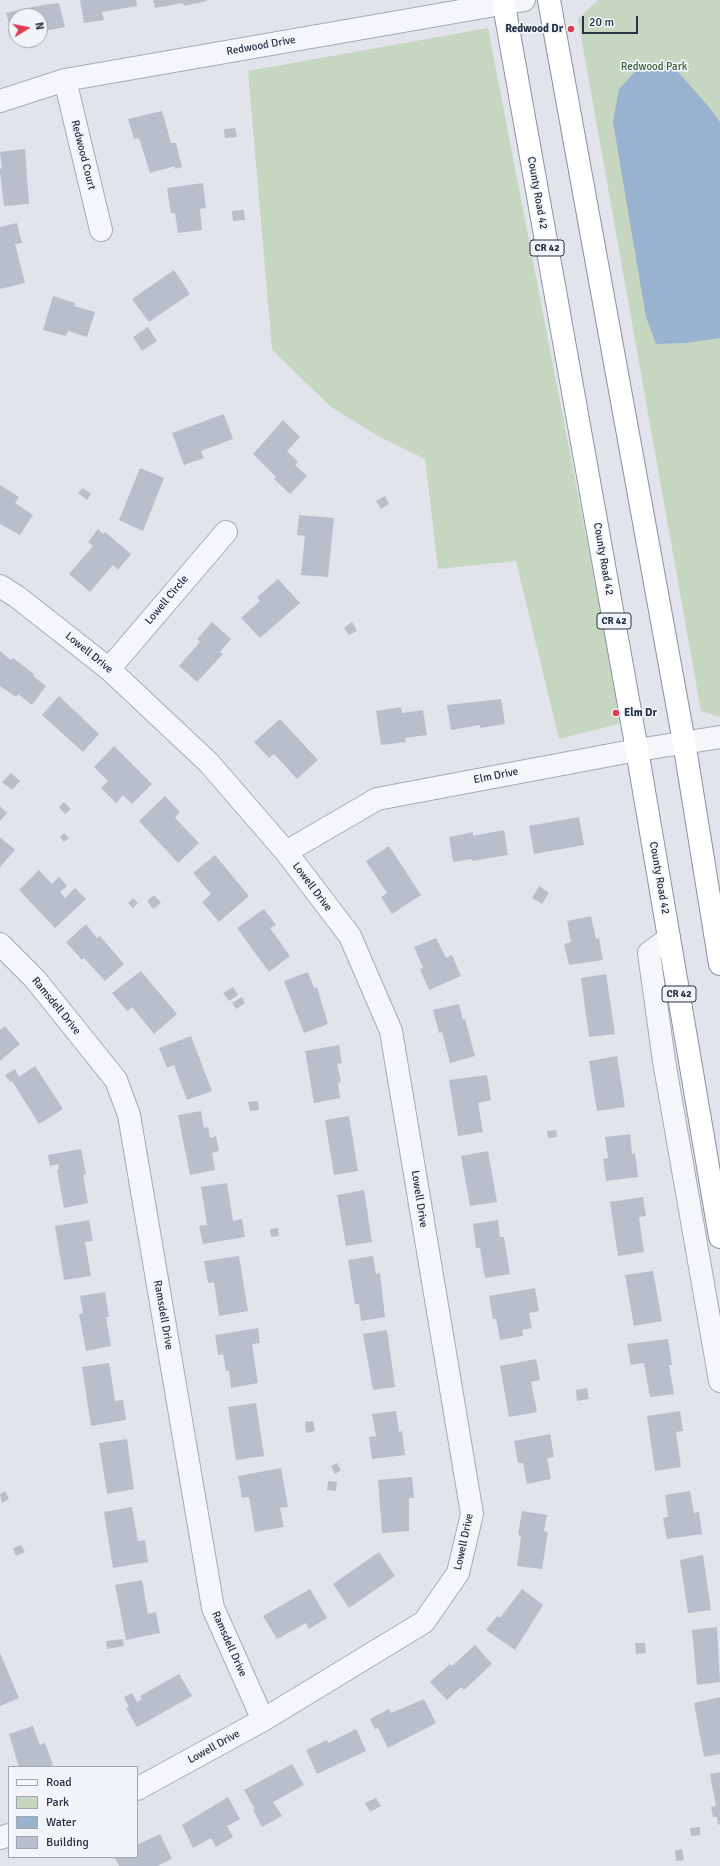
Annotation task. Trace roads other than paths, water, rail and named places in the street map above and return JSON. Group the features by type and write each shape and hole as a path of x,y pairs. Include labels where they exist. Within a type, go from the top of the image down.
{"highway":[{"path":"549,0 684,742 720,964"},
{"name":"County Road 42","path":"510,1 720,1237"}],"street":[{"name":"Redwood Drive","path":"0,101 65,80 510,1"},
{"name":"Redwood Court","path":"65,80 102,230"},
{"name":"Lowell Circle","path":"109,669 226,532"},
{"name":"Lowell Drive","path":"0,586 16,596 109,669 209,763 286,852 350,936 391,1031 472,1514 458,1573 424,1622 263,1720 138,1788"},
{"name":"Elm Drive","path":"286,852 376,799 637,750 720,737"},
{"path":"669,938 649,952 664,1061 720,1381"},
{"name":"Ramsdell Drive","path":"0,944 35,980 116,1080 129,1115 213,1608 263,1720"}],"water":[{"path":"643,63 672,65 720,122 720,338 685,343 656,344 646,317 613,122 619,89"}],"place":[{"name":"Redwood Dr","path":"571,29"},
{"name":"Elm Dr","path":"616,713"}],"park label":[{"name":"Redwood Park","path":"654,67"}]}
